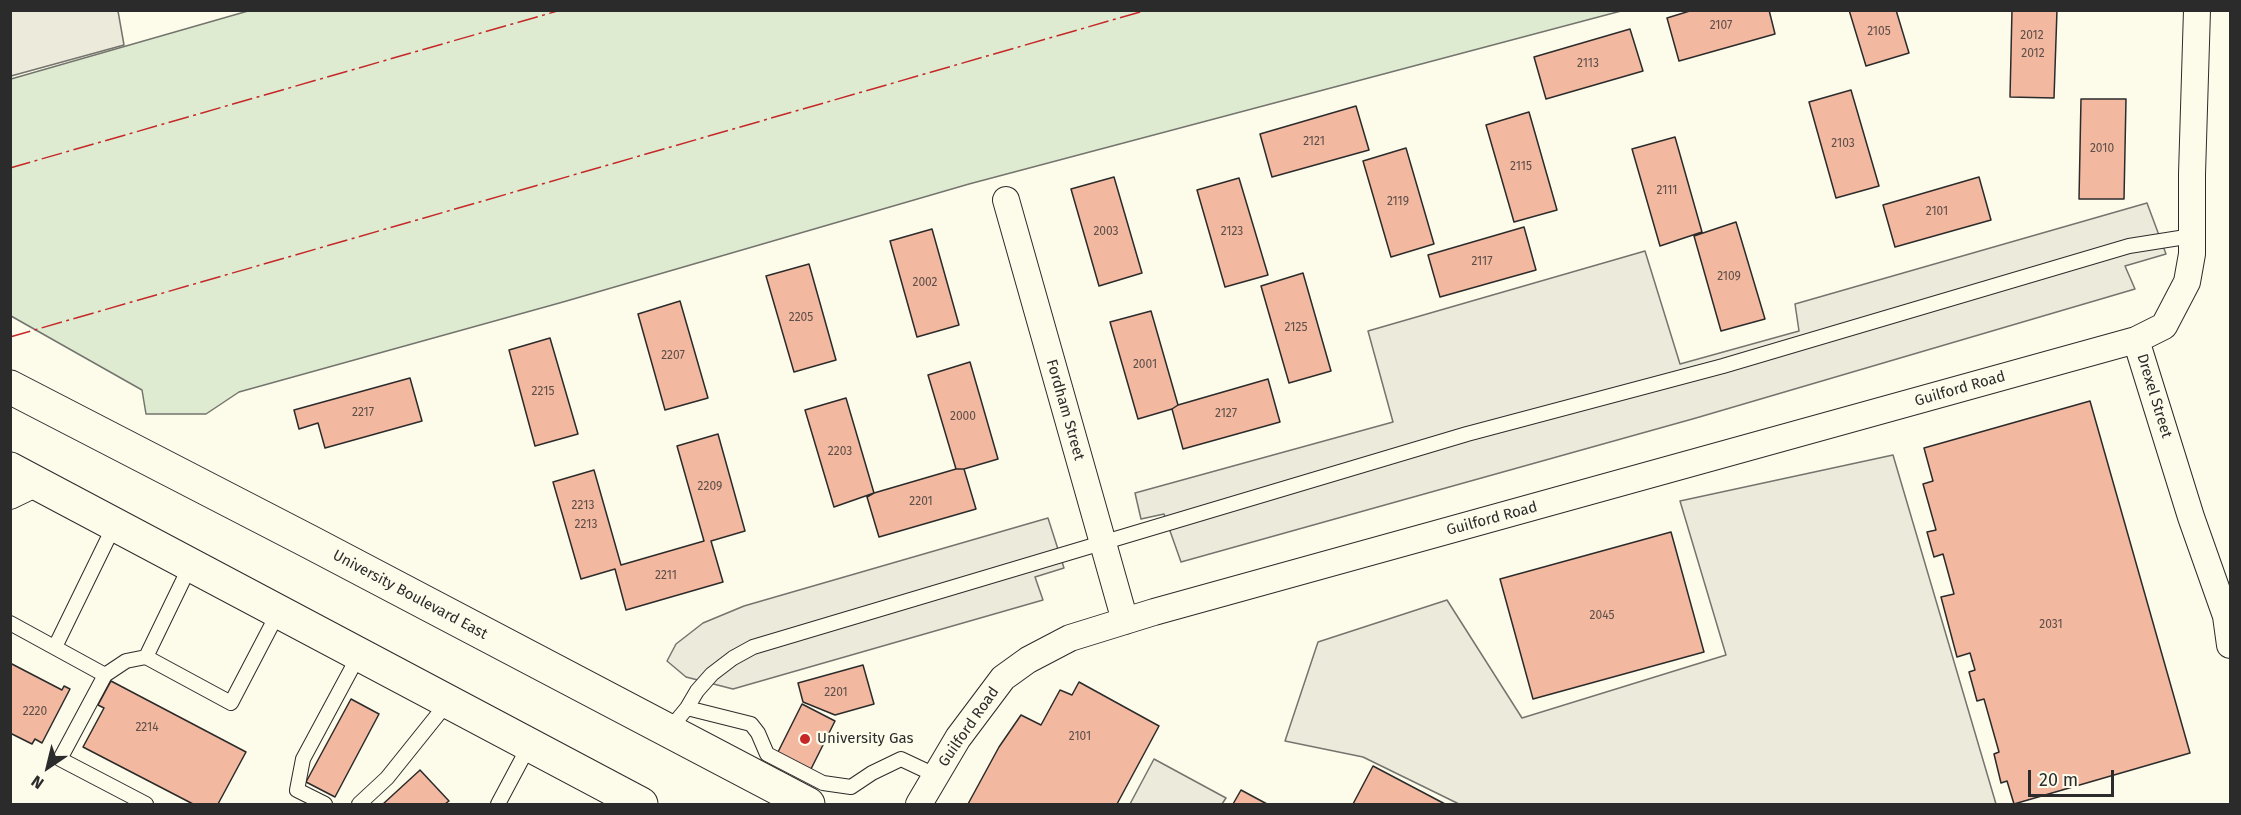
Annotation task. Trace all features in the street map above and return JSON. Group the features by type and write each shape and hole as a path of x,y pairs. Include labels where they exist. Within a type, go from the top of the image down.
{"main road":[{"name":"University Boulevard East","path":"10,387 310,542 678,720 808,804"},
{"path":"20,483 115,524 191,564 530,744 622,800"}],"street":[{"name":"Drexel Street","path":"2198,10 2192,254 2187,282 2164,326 2136,340 2191,517 2228,618 2230,645"},
{"name":"Fordham Street","path":"1006,200 1125,621"},
{"name":"Guilford Road","path":"919,804 958,738 1003,678 1028,660 1070,638 2136,340"}],"lane":[{"path":"678,720 697,691 712,674 733,658 753,647 1467,434 1723,366 2129,246 2192,236"},
{"path":"55,647 115,524"},
{"path":"146,657 191,564"},
{"path":"146,804 60,759 105,675 126,661 146,657 231,703 279,611"},
{"path":"10,623 105,675"},
{"path":"325,804 297,790 303,759 360,654"},
{"path":"359,804 387,778 449,701"},
{"path":"678,720 751,724 767,754 823,783 851,787 872,773 901,759 935,775"},
{"path":"498,804 530,744"}],"green space":[{"path":"248,11 1621,11 969,184 563,302 239,392 206,414 146,414 142,390 11,316 11,79"}],"shaded area":[{"path":"11,10 118,11 124,45 11,76"},
{"path":"2147,203 2166,254 2125,266 2135,289 1696,418 1181,562 1164,514 1141,519 1135,493 1393,422 1368,331 1645,251 1680,364 1799,331 1795,304"},
{"path":"1893,455 1996,804 1459,804 1363,757 1285,741 1318,642 1447,600 1522,718 1726,655 1680,501"},
{"path":"1048,518 1064,568 1035,577 1043,600 733,689 686,677 667,661 676,644 703,623 744,606"},
{"path":"1154,759 1226,798 1222,804 1130,804"}],"building":[{"path":"1693,10 1769,10 1775,34 1679,61 1667,18"},
{"path":"1849,10 1896,10 1909,53 1866,66"},
{"path":"2012,10 2057,10 2054,98 2010,97"},
{"path":"1630,29 1643,71 1546,99 1534,57"},
{"path":"1851,90 1879,186 1836,198 1809,102"},
{"path":"2081,99 2126,99 2124,199 2079,199"},
{"path":"1356,106 1369,150 1272,177 1260,134"},
{"path":"1529,112 1557,210 1514,222 1486,125"},
{"path":"1675,137 1702,232 1660,246 1632,149"},
{"path":"1406,148 1434,244 1391,257 1363,161"},
{"path":"1114,177 1142,273 1099,286 1071,189"},
{"path":"1979,177 1991,220 1895,247 1883,205"},
{"path":"1239,178 1268,275 1225,287 1197,190"},
{"path":"1736,222 1765,319 1721,331 1694,236"},
{"path":"1524,227 1536,270 1440,297 1428,255"},
{"path":"932,229 959,325 917,337 890,241"},
{"path":"809,264 836,360 794,372 766,276"},
{"path":"1303,273 1331,371 1289,383 1261,286"},
{"path":"680,301 708,398 665,410 638,314"},
{"path":"1151,311 1178,405 1138,419 1110,322"},
{"path":"550,338 578,434 535,446 509,350"},
{"path":"970,362 998,459 964,469 956,469 928,375"},
{"path":"410,378 422,421 325,448 318,423 299,429 294,410"},
{"path":"1268,379 1280,422 1183,449 1172,409 1178,405"},
{"path":"846,398 874,493 834,507 805,410"},
{"path":"2090,401 2190,753 2014,804 2007,781 2001,783 1994,754 1999,752 1984,699 1977,701 1969,672 1975,670 1970,653 1957,657 1941,597 1954,594 1943,554 1934,557 1927,532 1936,530 1923,484 1933,481 1924,448"},
{"path":"718,434 745,531 711,541 723,582 626,610 615,569 581,579 553,482 594,470 621,565 704,541 677,446"},
{"path":"956,469 964,469 976,509 879,537 867,497"},
{"path":"1671,532 1704,652 1533,699 1500,579"},
{"path":"10,663 62,690 64,686 70,689 42,743 35,739 32,744 10,733"},
{"path":"863,665 874,704 835,715 803,702 798,683"},
{"path":"111,681 246,752 218,804 193,804 83,747 104,708 98,705"},
{"path":"1079,682 1159,726 1117,804 968,804 999,747 1021,715 1041,725 1060,690 1072,695"},
{"path":"351,699 379,714 335,797 306,782"},
{"name":"University Gas","path":"802,704 835,721 809,773 776,756"},
{"path":"1373,766 1445,804 1353,804"},
{"path":"420,770 449,801 445,804 383,804"},
{"path":"1241,790 1267,804 1233,804"}],"power":[{"path":"10,168 561,10"},
{"path":"10,337 1147,10"}],"place":[{"name":"University Gas","path":"805,739"}]}
